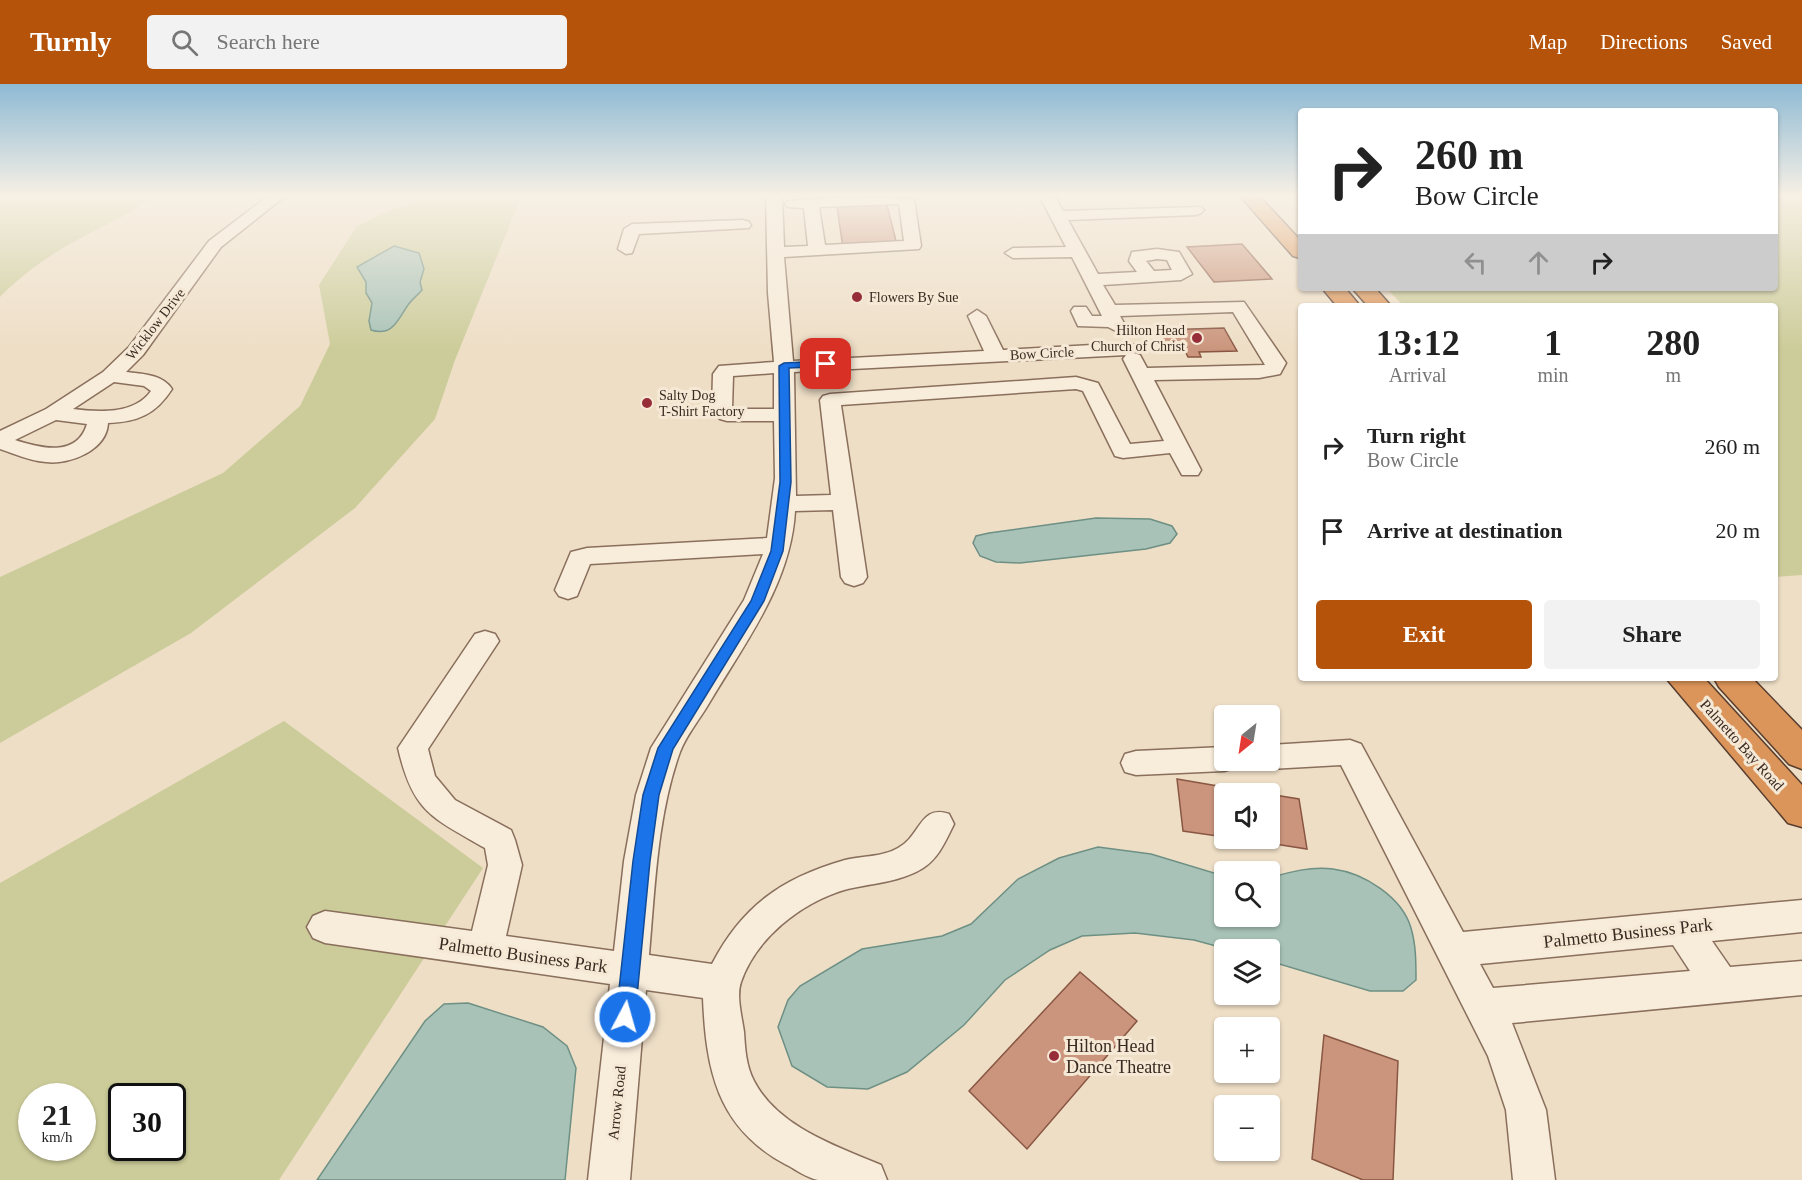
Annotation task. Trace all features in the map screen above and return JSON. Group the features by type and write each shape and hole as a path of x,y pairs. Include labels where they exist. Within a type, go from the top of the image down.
{"highway":[{"path":"1336,291 1346,303"},
{"path":"1366,291 1377,303"},
{"name":"Palmetto Bay Road","path":"1686,681 1802,811"},
{"path":"1734,681 1802,754"}],"street":[{"name":"Wicklow Drive","path":"0,440 53,413 110,376 136,351 212,248"},
{"name":"Arrow Road","path":"609,1180 630,970 651,795 666,748 757,601 778,545 784,504 784,366 769,248"},
{"path":"813,248 817,250 861,248"},
{"path":"1076,248 1190,471"},
{"path":"1013,253 1078,252"},
{"path":"1092,280 1150,277"},
{"path":"1080,311 1085,322 1111,316 1238,306 1276,363 1273,370 1259,372 1141,374"},
{"path":"977,316 996,355"},
{"name":"Bow Circle","path":"784,415 733,416 722,410 723,374 726,370 784,366 1128,349"},
{"path":"954,357 958,391"},
{"name":"Wicklow Drive","path":"94,418 109,418 132,411 151,402 162,389 149,381 110,376"},
{"path":"854,577 830,400 1076,383 1091,387 1123,452 1178,447"},
{"path":"0,440 43,456 57,456 89,443 97,432 98,424 94,418 53,413"},
{"path":"784,504 844,502"},
{"path":"568,590 580,558 587,556 778,545"},
{"path":"485,642 413,748 421,781 444,809 499,840 505,865 485,950"},
{"path":"1280,756 1350,752 1505,1049 1526,1110 1534,1180"},
{"path":"1137,763 1214,759"},
{"path":"857,1178 766,1128 752,1116 736,1092 728,1058 722,983 740,945 769,911 801,891 845,875 885,868 913,859 930,842 938,824"},
{"name":"Palmetto Business Park","path":"1454,950 1802,916"},
{"name":"Palmetto Business Park","path":"325,927 722,983"},
{"path":"1682,928 1722,986"},
{"path":"1484,1007 1802,978"}],"green space":[{"path":"0,248 64,248 27,272 0,297"},
{"path":"343,248 500,248 455,360 435,419 355,508 191,633 0,743 0,577 223,473 300,406 330,344 319,285"},
{"path":"1778,248 1802,248 1802,575 1778,577 1778,303 1401,303 1389,291 1778,291"},
{"path":"284,721 483,868 279,1180 0,1180 0,883"}],"shaded area":[{"path":"390,248 402,248 419,253 424,269 420,282 422,290 390,329 378,332 371,330 369,321 372,303 366,293 366,282 357,267"},
{"path":"1096,518 1150,519 1172,526 1177,534 1170,543 1146,549 1020,563 996,562 980,556 973,543 976,536 989,533"},
{"path":"1098,847 1151,854 1214,873 1214,927 1280,927 1280,875 1317,868 1345,871 1380,888 1399,906 1411,928 1414,941 1416,980 1403,991 1370,991 1280,964 1280,939 1214,939 1214,945 1194,940 1135,933 1082,936 1050,950 1005,980 964,1025 907,1072 868,1089 827,1087 792,1066 778,1027 788,1000 800,986 862,949 942,936 971,924 1018,879 1059,858"},
{"path":"468,1003 543,1027 567,1046 576,1068 565,1180 317,1180 425,1021 444,1004"}],"building":[{"path":"1188,248 1246,248 1272,279 1214,282"},
{"name":"Hilton Head Church of Christ","path":"1224,328 1237,351 1199,352 1201,357 1188,357 1183,347 1168,347 1159,330"},
{"path":"1177,779 1214,785 1214,836 1183,831"},
{"path":"1280,796 1299,799 1307,849 1280,845"},
{"name":"Hilton Head Dance Theatre","path":"1080,972 1137,1021 1027,1149 969,1091"},
{"path":"1324,1035 1398,1061 1393,1180 1363,1180 1312,1159"}],"place":[{"name":"Flowers By Sue","path":"857,297"},
{"name":"Hilton Head Church of Christ","path":"1197,338"},
{"name":"Salty Dog T-Shirt Factory","path":"647,403"},
{"name":"Hilton Head Dance Theatre","path":"1054,1056"}],"route":[{"path":"625,1017 641,861 651,795 666,748 696,696 757,601 777,551 783,516 785,482 784,366 826,364"}]}
